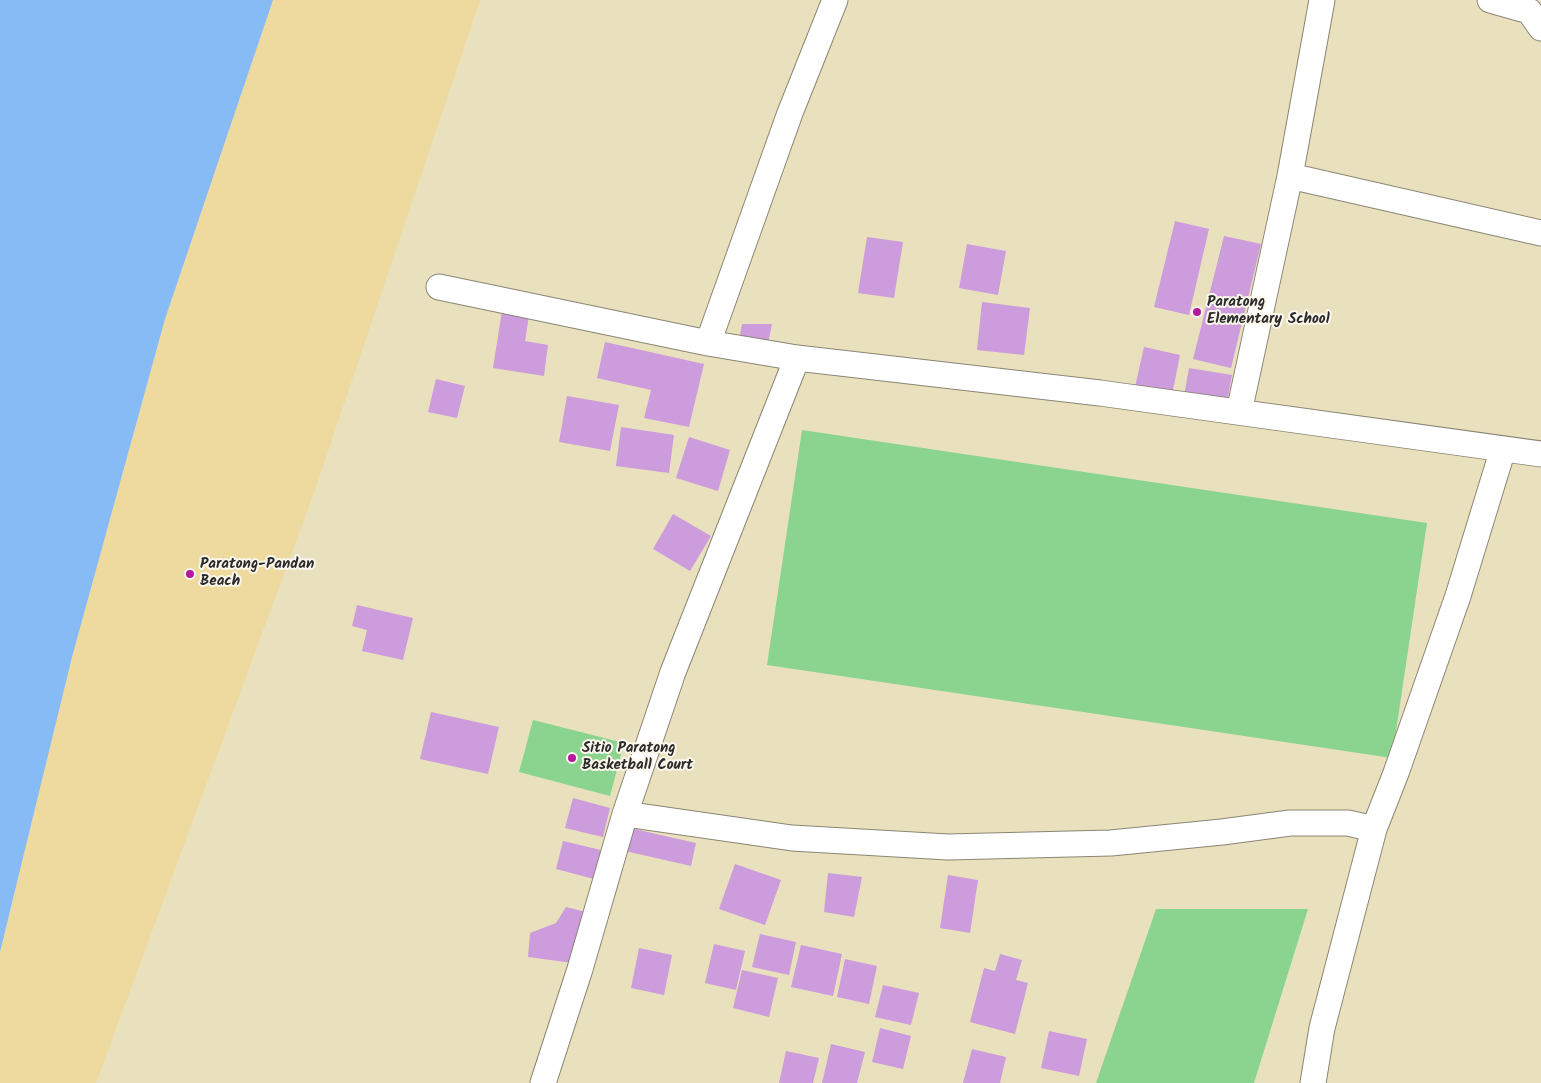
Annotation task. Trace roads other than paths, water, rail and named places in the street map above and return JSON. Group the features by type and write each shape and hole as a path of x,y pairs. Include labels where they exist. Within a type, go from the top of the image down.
{"street":[{"path":"708,343 790,114 835,0"},
{"path":"1239,412 1290,176 1322,0"},
{"path":"1490,0 1537,18"},
{"path":"1290,176 1541,233"},
{"path":"439,287 708,343 797,358 1100,393 1541,454"},
{"path":"543,1083 580,969 625,814 673,672 797,358"},
{"path":"1312,1083 1322,1028 1374,828 1396,773 1458,596 1503,449"},
{"path":"625,814 792,838 948,847 1111,843 1290,823 1348,823 1374,828"}],"water":[{"path":"0,0 273,0 165,319 72,657 0,952"}],"place":[{"name":"Paratong Elementary School","path":"1197,312"},
{"name":"Paratong-Pandan Beach","path":"190,574"},
{"name":"Sitio Paratong Basketball Court","path":"572,758"}]}
